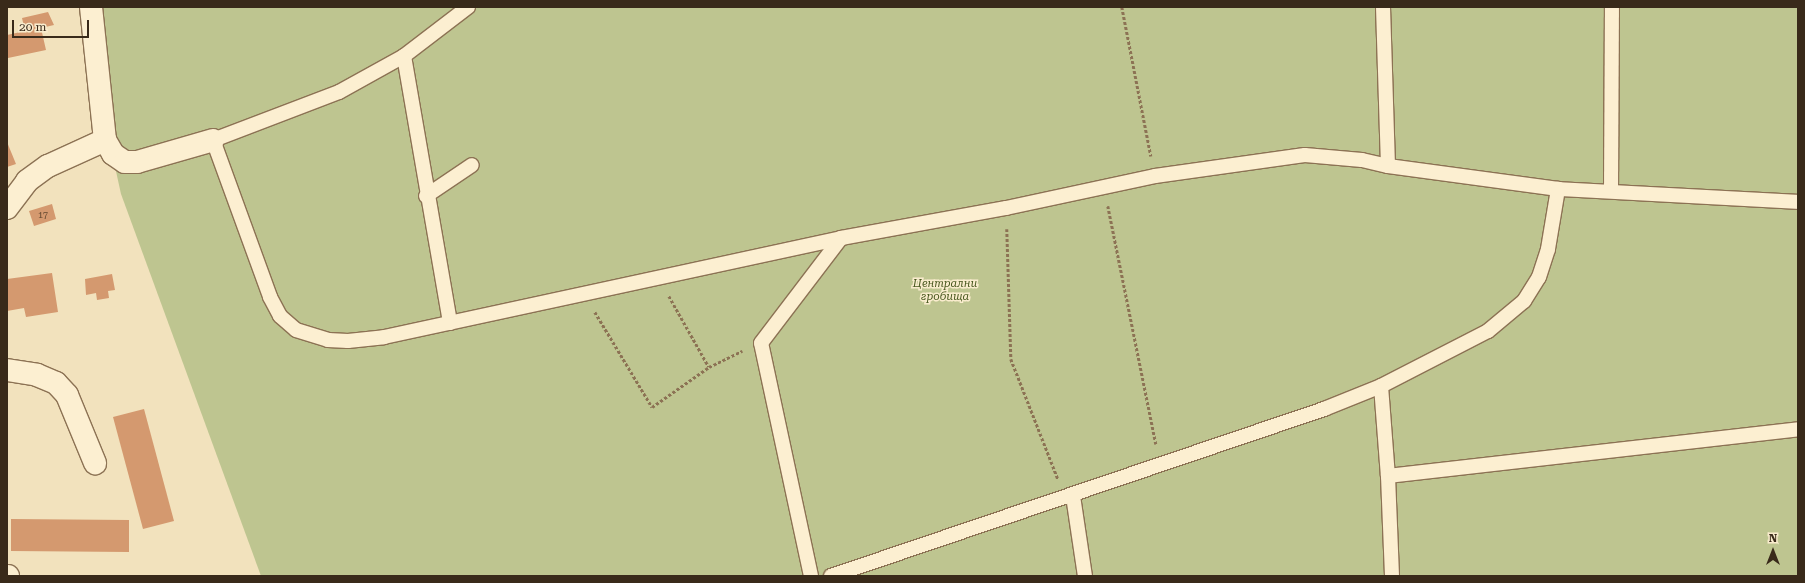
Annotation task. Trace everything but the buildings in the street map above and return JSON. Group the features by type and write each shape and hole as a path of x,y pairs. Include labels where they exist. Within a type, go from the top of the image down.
{"street":[{"path":"91,7 105,140 113,154 124,162 137,162 212,140"},
{"path":"7,208 27,181 48,166 105,140"},
{"path":"7,370 37,375 56,383 67,395 94,463"}],"lane":[{"path":"468,7 404,56 339,92 212,140 270,298 280,316 296,330 328,340 348,341 384,337 841,238 1006,208 1104,186 1155,176 1305,155 1362,160 1388,166 1558,189 1798,202"},
{"path":"1383,7 1388,166"},
{"path":"1611,191 1612,7"},
{"path":"404,56 426,196 450,323"},
{"path":"426,196 472,166"},
{"path":"831,576 1160,466 1324,409 1381,386 1488,331 1524,301 1539,277 1548,249 1558,189"},
{"path":"811,576 761,343 841,238"},
{"path":"1381,386 1388,476 1392,576"},
{"path":"1388,476 1798,429"},
{"path":"1069,496 1085,576"}],"path":[{"path":"1122,7 1155,176"},
{"path":"1104,186 1160,466"},
{"path":"1006,208 1011,359 1069,496"},
{"path":"659,278 710,367"},
{"path":"585,294 652,407 710,367 761,343"}],"green space":[{"name":"Централни гробища","path":"92,7 1798,7 1798,576 261,576 121,194 96,80"}]}
